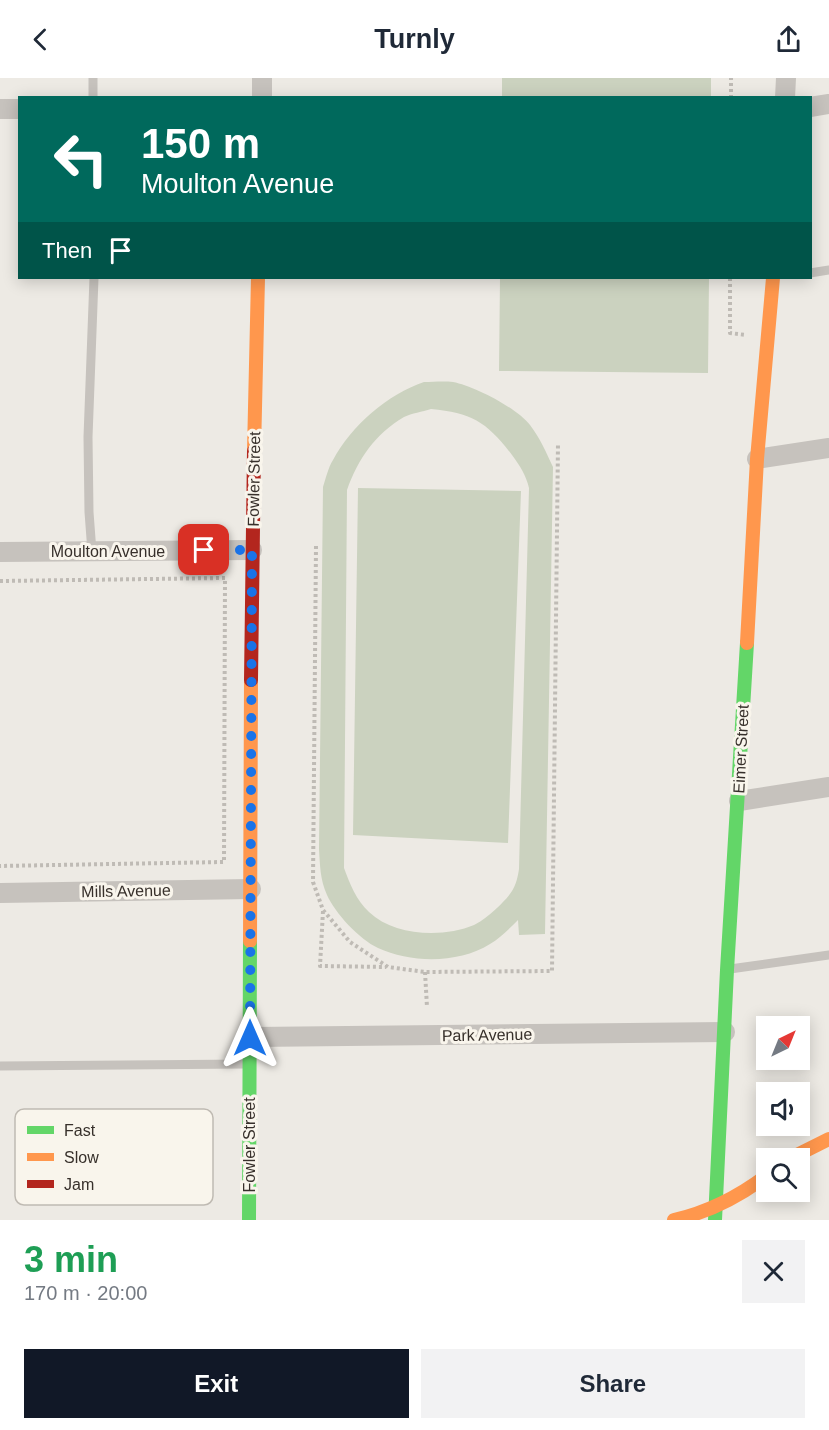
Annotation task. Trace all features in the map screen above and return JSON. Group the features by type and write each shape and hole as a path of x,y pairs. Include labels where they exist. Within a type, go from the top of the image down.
{"street":[{"path":"262,78 262,96"},
{"path":"785,96 786,78"},
{"path":"812,107 829,104"},
{"path":"0,109 18,109"},
{"name":"Fowler Street","path":"249,1220 252,550 258,279"},
{"name":"Eimer Street","path":"716,1214 727,970 756,459 775,279"},
{"path":"756,459 829,448"},
{"name":"Moulton Avenue","path":"0,552 252,550"},
{"path":"738,801 829,787"},
{"name":"Mills Avenue","path":"0,892 251,889"},
{"name":"Park Avenue","path":"250,1038 725,1032"},
{"path":"810,1148 829,1139"},
{"path":"674,1220 716,1214 756,1184"}],"lane":[{"path":"93,78 93,96"},
{"path":"812,273 829,270"},
{"path":"92,552 88,437 93,279"},
{"path":"727,970 829,955"},
{"path":"0,1066 249,1064"}],"path":[{"path":"730,78 730,96"},
{"path":"730,279 730,333 768,337"},
{"path":"323,910 320,966 388,967 425,972 552,971 558,443"},
{"path":"316,546 313,882 323,910 350,942 388,967"},
{"path":"0,581 225,578 224,862 0,866"},
{"path":"425,972 427,1007"}],"green space":[{"path":"502,78 711,78 711,96 502,96"},
{"path":"500,279 709,279 708,373 499,371"},
{"path":"424,382 453,382 494,399 524,418 540,440 553,467 545,934 519,935 518,920 497,939 477,951 434,959 405,957 378,948 348,925 327,895 320,867 319,849 323,487 331,463 350,435 384,403 410,387","holes":["431,409 478,421 495,434 518,463 529,488 518,875 509,895 484,919 462,929 434,933 405,930 379,920 360,902 344,868 347,490 362,458 384,431 410,414"]},
{"path":"358,488 521,491 508,843 353,835"}],"traffic: fast":[{"path":"715,1220 727,970 747,643"},
{"path":"249,1220 250,941"}],"traffic: slow":[{"path":"254,451 258,279"},
{"path":"747,643 757,459 773,279"},
{"path":"250,941 251,680"},
{"path":"810,1148 829,1139"},
{"path":"674,1220 723,1203 756,1183"}],"traffic: jam":[{"path":"251,680 254,451"}],"route":[{"path":"204,550 252,550 250,1038"}]}
